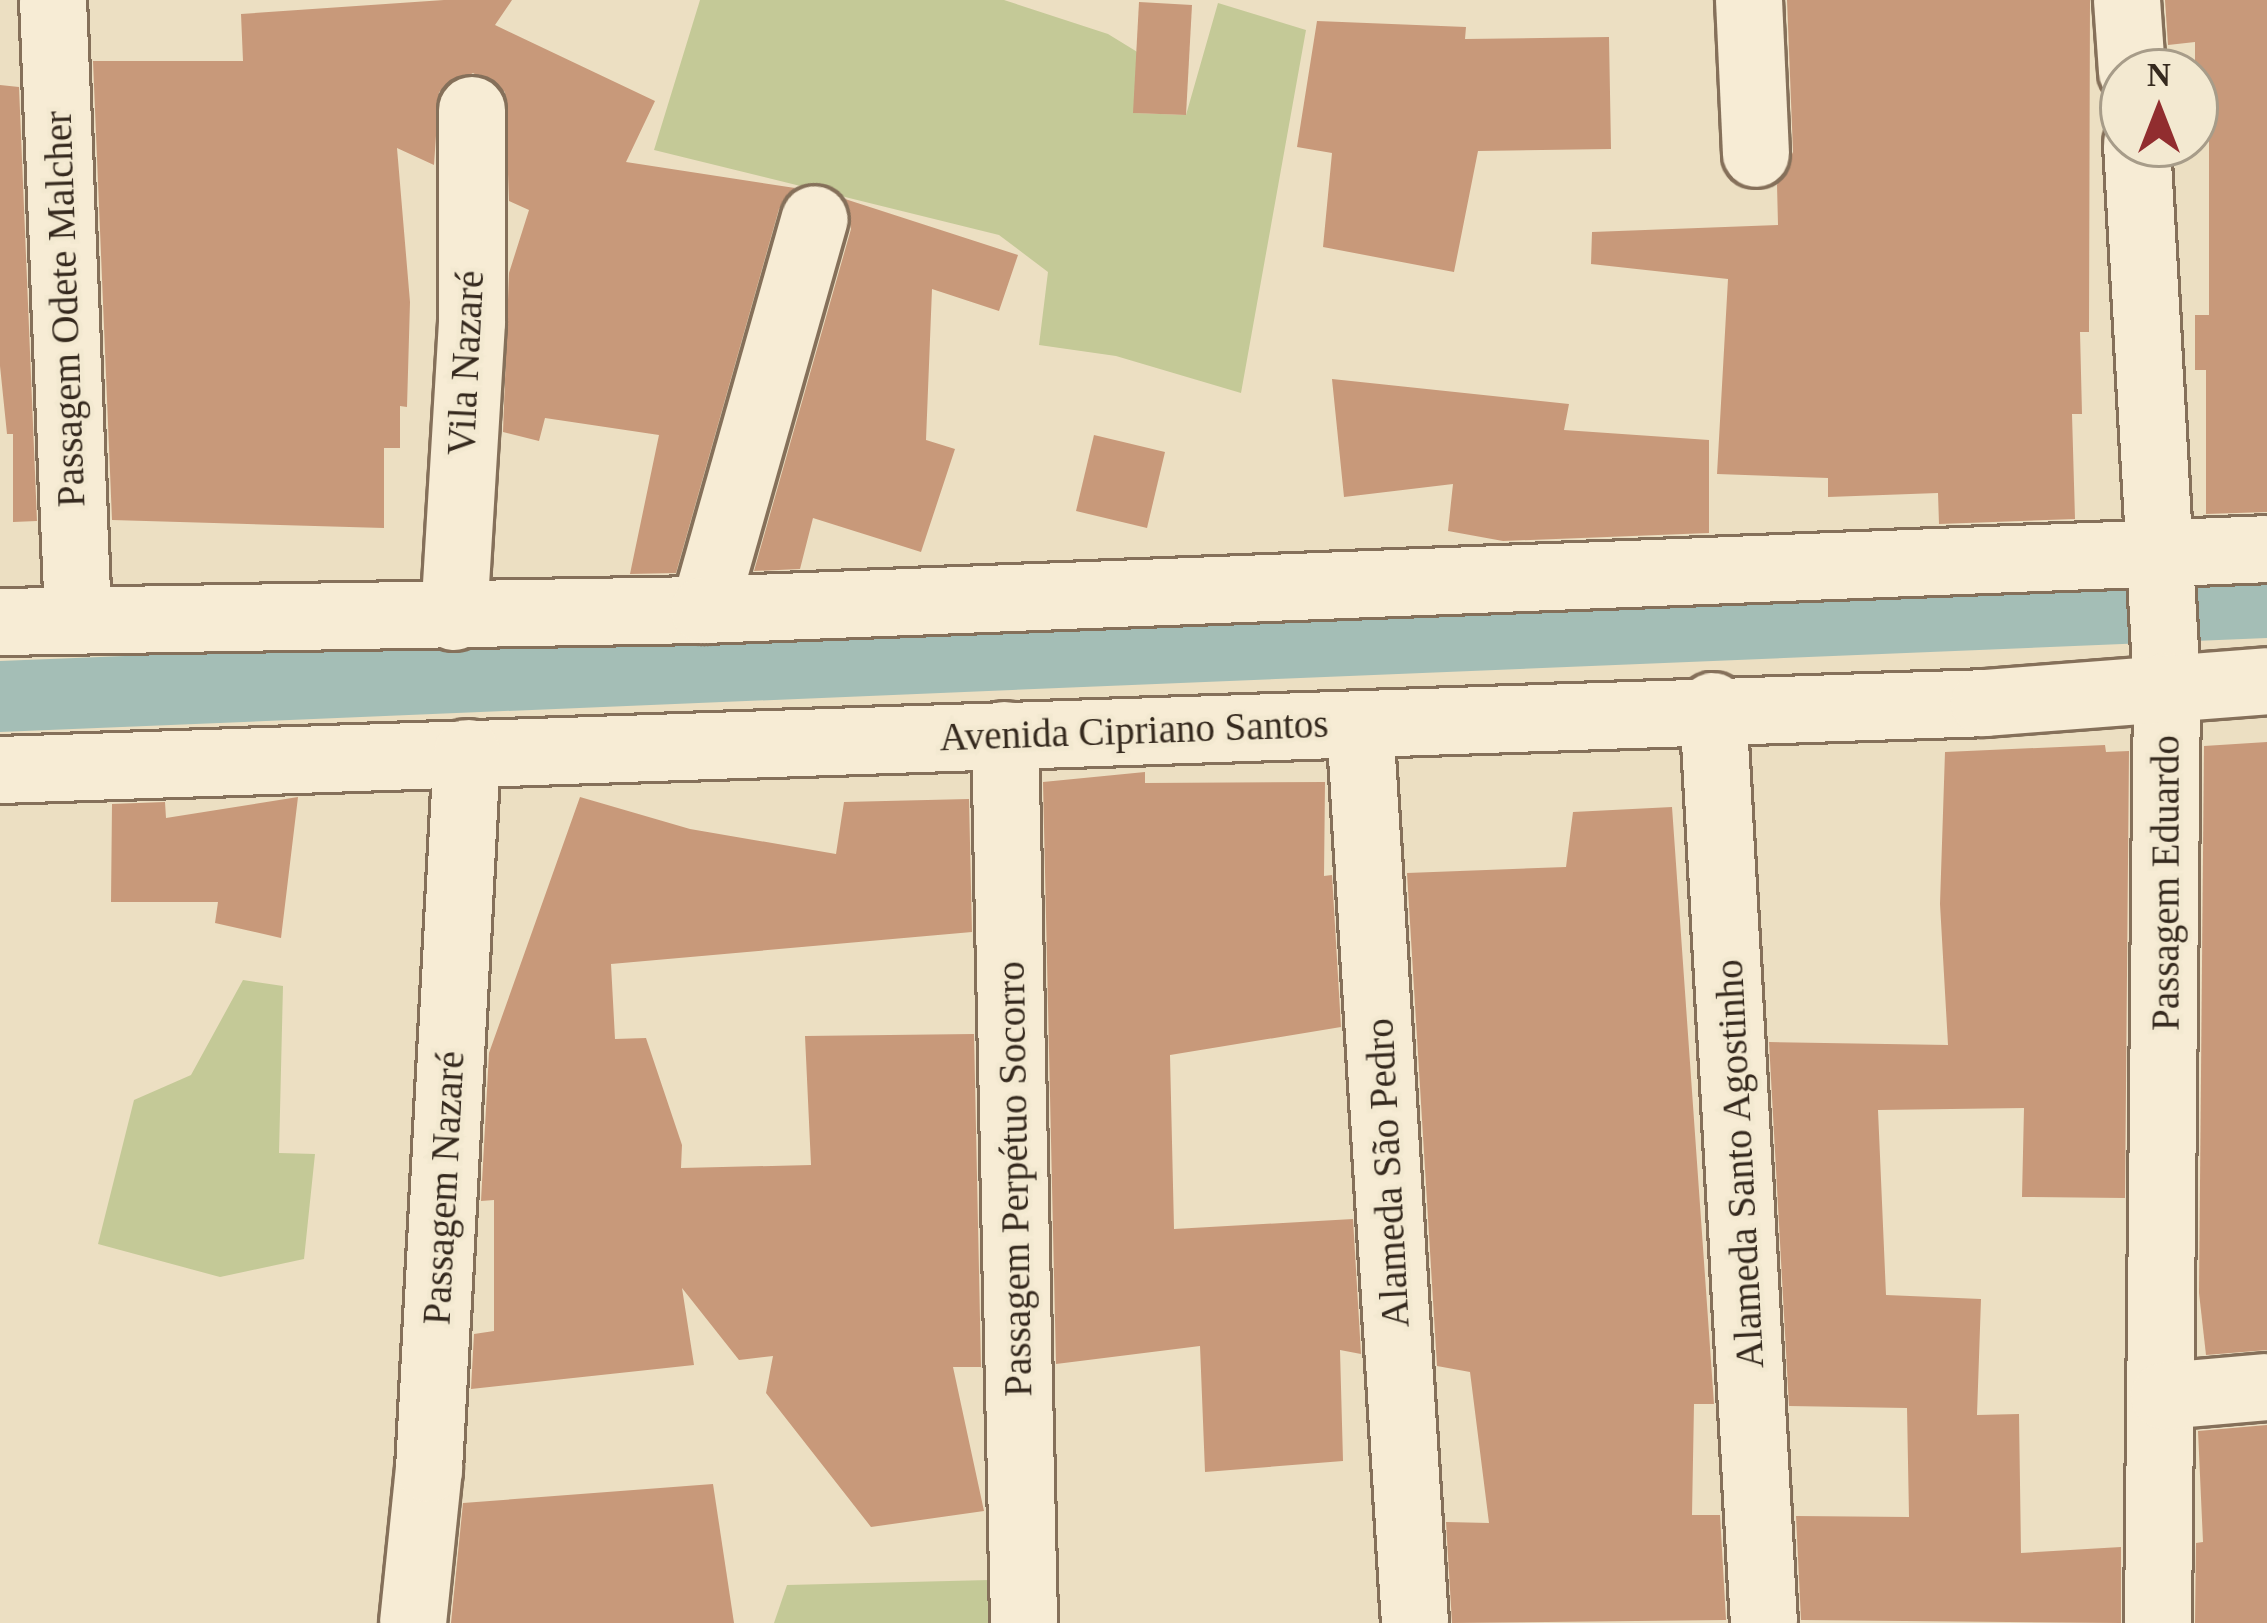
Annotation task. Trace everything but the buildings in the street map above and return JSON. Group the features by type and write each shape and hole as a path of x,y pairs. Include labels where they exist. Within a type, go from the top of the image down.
{"street":[{"name":"Passagem Odete Malcher","path":"53,0 78,618"},
{"path":"1749,0 1756,154"},
{"path":"2127,0 2130,48"},
{"name":"Vila Nazaré","path":"454,616 472,322 472,110"},
{"name":"Passagem Eduardo","path":"2139,168 2165,556 2168,686 2158,1623"},
{"path":"704,610 815,219"},
{"path":"0,622 704,610 2267,549"},
{"name":"Avenida Cipriano Santos","path":"0,770 1360,724 1712,706 1984,703 2267,681"},
{"name":"Alameda Santo Agostinho","path":"1712,706 1764,1623"},
{"name":"Alameda São Pedro","path":"1360,724 1415,1623"},
{"name":"Passagem Perpétuo Socorro","path":"1005,735 1024,1623"},
{"name":"Passagem Nazaré","path":"413,1623 429,1469 467,753"},
{"path":"2164,1396 2267,1387"}],"green space":[{"path":"700,0 1004,0 1108,34 1152,61 1134,113 1186,115 1218,3 1306,30 1241,393 1116,356 1039,345 1048,272 999,235 654,150"},
{"path":"243,980 283,986 279,1153 315,1154 304,1259 220,1277 98,1244 134,1100 191,1075"},
{"path":"990,1580 991,1623 774,1623 787,1585"}],"water":[{"path":"2267,570 2267,638 0,732 0,661"}]}
